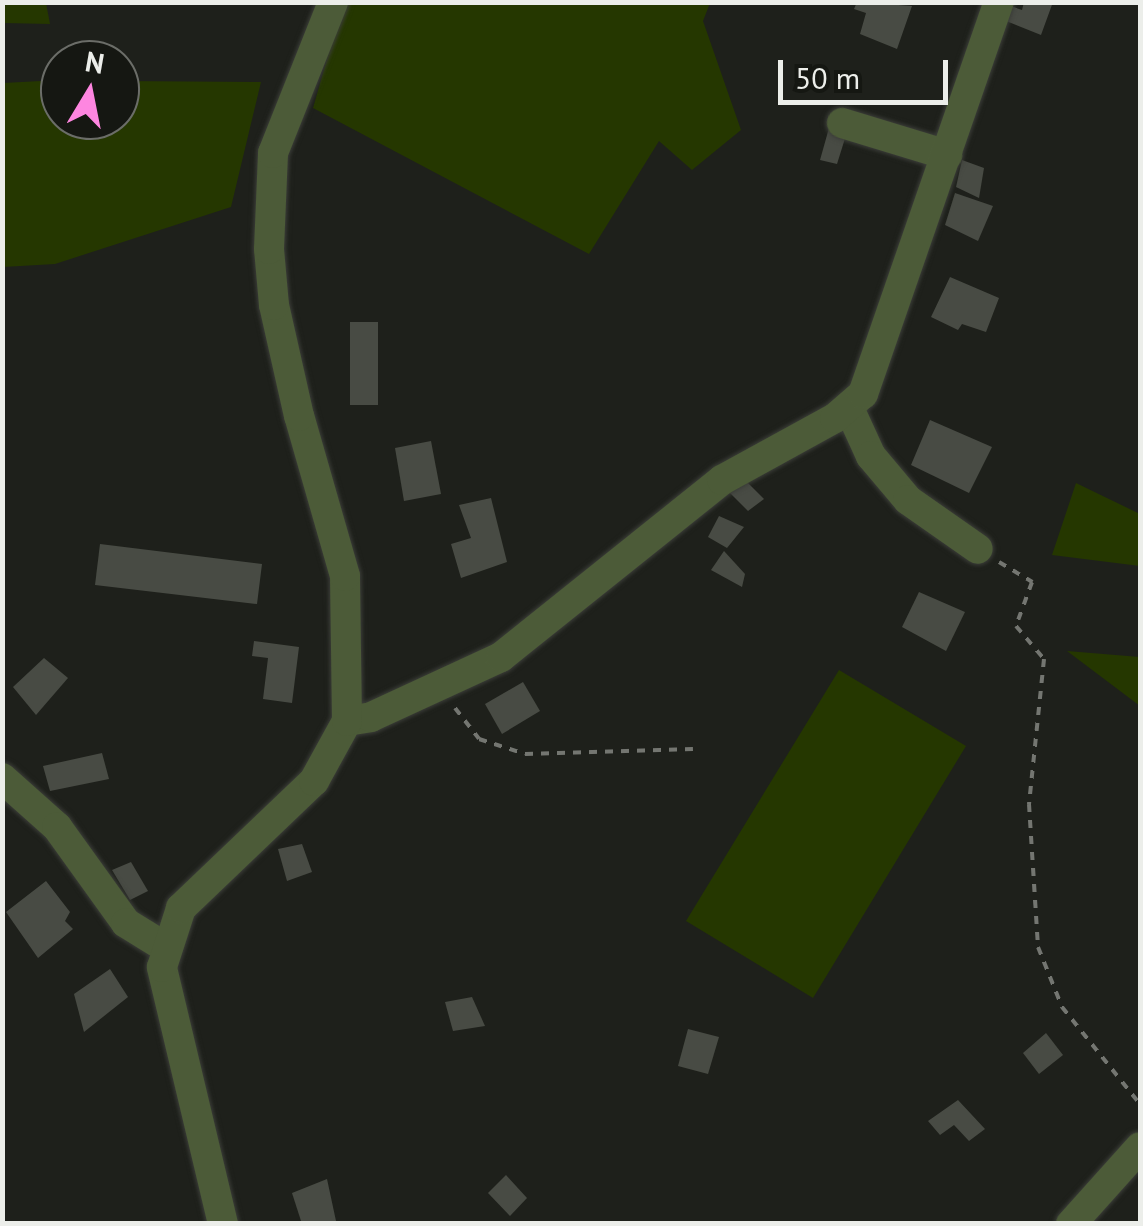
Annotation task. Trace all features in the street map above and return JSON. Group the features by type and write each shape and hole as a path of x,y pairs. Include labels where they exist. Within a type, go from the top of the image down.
{"street":[{"path":"222,1224 165,999 165,948 196,891 314,781 346,721 345,576 299,416 274,305 269,249 273,153 333,2"},
{"path":"346,721 439,689 501,657 722,480 849,408 874,369 999,2"},
{"path":"842,123 946,155"},
{"path":"849,408 871,456 908,500 978,550"},
{"path":"2,778 57,827 126,922 165,948"},
{"path":"1071,1224 1140,1147"}],"path":[{"path":"978,550 1032,582 1016,626 1044,659 1030,804 1038,948 1062,1006 1140,1104"},
{"path":"439,689 479,739 497,750 525,754 694,749"}],"green space":[{"path":"3,2 46,3 50,24 3,23"},
{"path":"343,3 710,3 703,21 741,130 692,170 659,141 589,254 313,108"},
{"path":"40,81 40,140 140,140 140,81 261,82 231,207 55,264 3,267 3,83"},
{"path":"1076,483 1140,514 1140,566 1052,555"},
{"path":"1067,651 1140,657 1140,706"},
{"path":"839,670 966,746 813,998 686,921"}],"building":[{"path":"857,2 912,6 897,49 860,34 866,13 854,9"},
{"path":"1024,2 1053,2 1041,35 1001,19 1005,4 1022,10"},
{"path":"829,128 847,132 837,164 820,160"},
{"path":"962,160 984,168 979,198 956,187"},
{"path":"955,193 993,206 978,241 945,225"},
{"path":"950,277 999,298 986,332 962,324 958,330 931,317"},
{"path":"350,322 378,322 378,405 350,405"},
{"path":"930,420 992,447 969,493 911,465"},
{"path":"431,441 441,494 404,501 395,448"},
{"path":"744,479 764,499 748,511 730,493"},
{"path":"491,498 507,562 461,578 451,544 471,538 459,505"},
{"path":"719,516 744,527 727,548 708,537"},
{"path":"100,544 262,564 257,604 95,585"},
{"path":"724,551 745,574 742,587 711,570"},
{"path":"919,592 965,612 946,651 902,627"},
{"path":"254,641 299,647 292,703 263,699 268,658 252,656"},
{"path":"44,658 68,678 36,715 13,687"},
{"path":"523,682 540,711 502,734 485,704"},
{"path":"102,753 109,779 50,791 43,766"},
{"path":"302,844 312,872 287,881 278,849"},
{"path":"131,862 148,891 130,900 112,870"},
{"path":"46,881 70,912 65,921 73,929 38,958 6,912"},
{"path":"110,969 128,997 84,1032 74,994"},
{"path":"472,997 485,1026 453,1031 445,1002"},
{"path":"688,1029 719,1037 708,1074 678,1066"},
{"path":"1046,1033 1063,1055 1039,1074 1023,1053"},
{"path":"958,1100 985,1129 969,1141 954,1125 940,1135 928,1121"},
{"path":"506,1175 527,1198 510,1216 488,1193"},
{"path":"327,1179 336,1221 302,1224 292,1193"}]}
